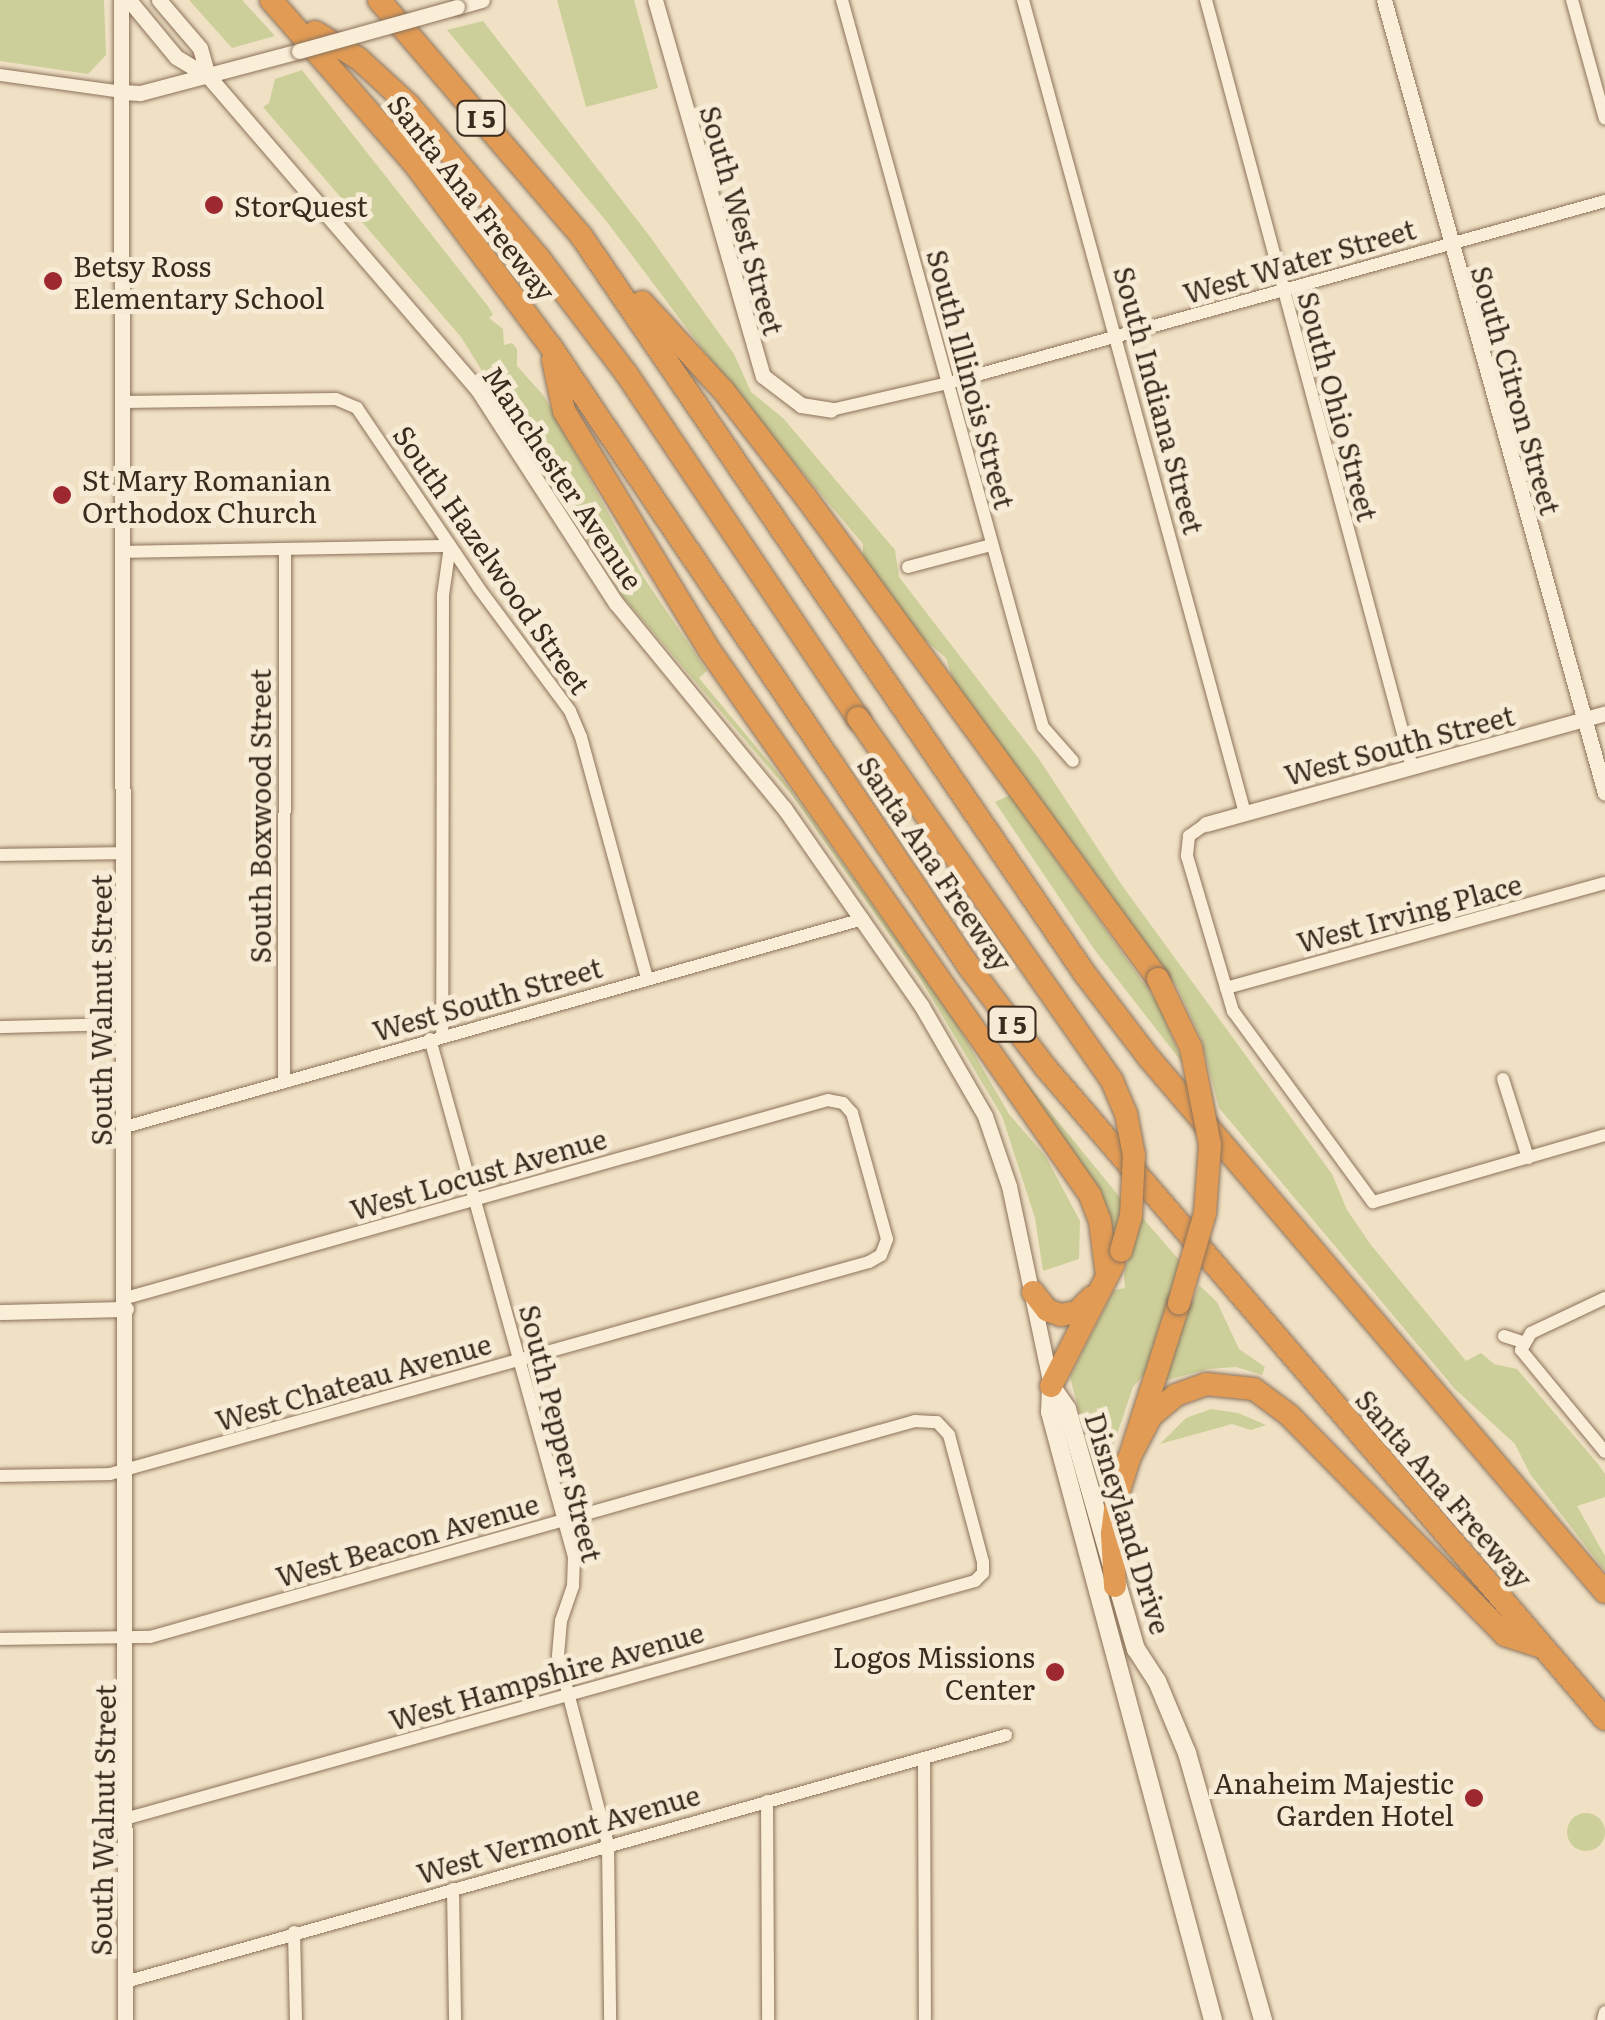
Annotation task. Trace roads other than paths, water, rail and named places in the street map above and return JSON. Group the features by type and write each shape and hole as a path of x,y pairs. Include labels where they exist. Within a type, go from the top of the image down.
{"highway":[{"name":"Santa Ana Freeway","path":"379,0 582,237 1085,974 1149,1058 1605,1592"},
{"name":"Santa Ana Freeway","path":"276,6 386,129 551,347 970,968 1118,1156 1605,1719"},
{"path":"276,6 359,59 410,106 538,257 626,372 858,718 1112,1080 1126,1114 1134,1155 1131,1216 1120,1251 1051,1386"},
{"path":"582,237 724,390 1158,978 1192,1048 1210,1145 1205,1213 1113,1516 1115,1586"},
{"path":"551,347 564,412 710,651 1090,1196 1100,1221 1103,1284 1077,1312 1061,1315 1047,1310 1032,1292"},
{"path":"1127,1462 1151,1416 1176,1395 1206,1384 1254,1389 1289,1415 1505,1634 1544,1648"}],"main road":[{"name":"Disneyland Drive","path":"1051,1386 1068,1409 1115,1586 1136,1648 1156,1681 1188,1753 1263,2020"},
{"name":"Disneyland Drive","path":"1051,1386 1054,1430 1213,2020"}],"street":[{"name":"South Walnut Street","path":"121,0 128,1637 125,2020"},
{"name":"Manchester Avenue","path":"129,0 176,57 208,76 478,390 616,603 772,793 863,918"},
{"name":"Manchester Avenue","path":"159,0 200,48 208,76"},
{"path":"0,75 140,93 482,0"},
{"name":"South West Street","path":"656,0 762,376 801,405 831,410"},
{"name":"South Illinois Street","path":"842,0 1042,727 1074,761"},
{"name":"South Indiana Street","path":"1023,0 1245,813"},
{"name":"South Ohio Street","path":"1206,0 1412,767"},
{"name":"South Citron Street","path":"1384,0 1605,792"},
{"path":"1572,0 1605,119"},
{"name":"West Water Street","path":"831,410 948,383 1605,201"},
{"name":"South Hazelwood Street","path":"123,402 336,399 353,404 576,724 648,978"},
{"path":"908,567 991,545"},
{"path":"124,552 450,546"},
{"name":"South Pepper Street","path":"450,546 442,596 436,1037 475,1201 575,1568 558,1644 567,1694 608,1844 610,2020"},
{"name":"South Boxwood Street","path":"284,551 284,1082"},
{"name":"West South Street","path":"1206,824 1605,714"},
{"path":"1206,824 1189,836 1187,856 1232,1011 1373,1202 1605,1136"},
{"path":"0,855 125,853"},
{"name":"West Irving Place","path":"1226,988 1605,884"},
{"name":"West South Street","path":"125,1127 863,918"},
{"name":"Disneyland Drive","path":"863,918 956,1060 984,1116 1010,1186 1051,1386"},
{"path":"0,1026 124,1024"},
{"path":"1503,1079 1528,1158"},
{"name":"West Locust Avenue","path":"126,1303 823,1101 844,1103 855,1119 886,1230 885,1250"},
{"name":"West Chateau Avenue","path":"0,1476 110,1474 869,1262 885,1250"},
{"path":"1522,1342 1532,1333 1605,1298"},
{"path":"0,1312 126,1303"},
{"path":"1504,1336 1522,1342"},
{"path":"1522,1342 1526,1360 1605,1452"},
{"name":"West Beacon Avenue","path":"0,1639 150,1637 915,1421 937,1422 948,1436 983,1562 980,1577"},
{"name":"West Hampshire Avenue","path":"125,1819 980,1577"},
{"name":"West Vermont Avenue","path":"125,1982 1006,1735"},
{"path":"924,1758 925,2020"},
{"path":"767,1802 768,2020"},
{"path":"453,1889 455,2020"},
{"path":"294,1932 296,2020"},
{"path":"1603,2020 1604,2012"}],"place":[{"name":"StorQuest","path":"214,205"},
{"name":"Betsy Ross Elementary School","path":"53,281"},
{"name":"St Mary Romanian Orthodox Church","path":"62,495"},
{"name":"Logos Missions Center","path":"1055,1672"},
{"name":"Anaheim Majestic Garden Hotel","path":"1474,1798"}]}
